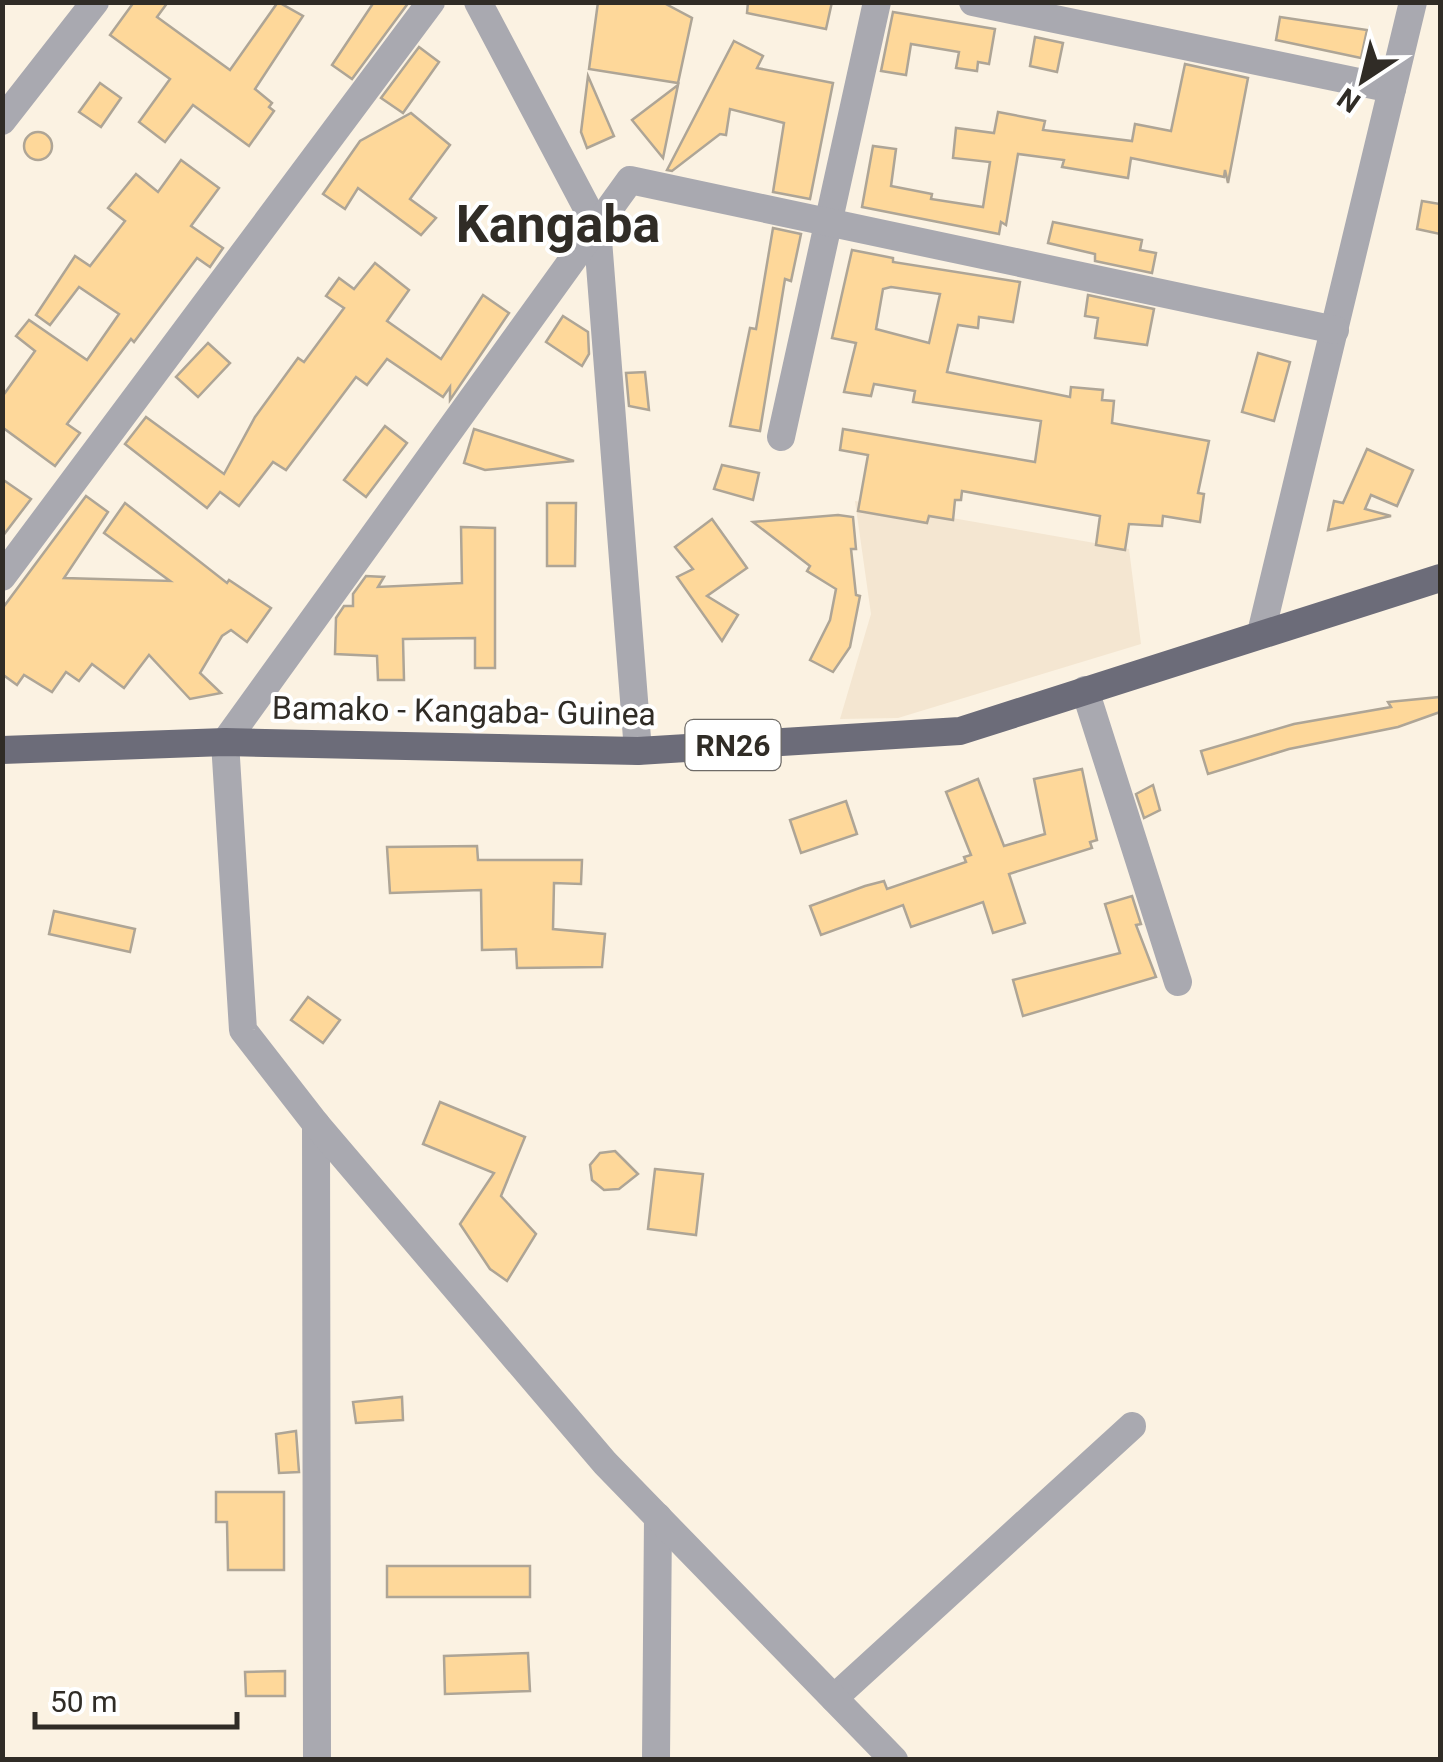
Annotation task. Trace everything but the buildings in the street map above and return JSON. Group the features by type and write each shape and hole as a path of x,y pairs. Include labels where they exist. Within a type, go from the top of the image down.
{"main road":[{"name":"Bamako - Kangaba- Guinea","path":"2,750 226,742 638,751 960,731 1440,578"}],"street":[{"path":"2,121 94,2"},
{"path":"2,577 431,2"},
{"path":"478,2 598,226 638,751"},
{"path":"782,437 877,2"},
{"path":"973,2 1392,89"},
{"path":"1261,633 1413,2"},
{"path":"894,1760 605,1464 316,1124 243,1030 226,742 630,180 1335,330"},
{"path":"1085,690 1178,982"},
{"path":"316,1124 317,1760"},
{"path":"834,1698 1132,1426"},
{"path":"656,1760 658,1517"}],"shaded area":[{"path":"855,501 1129,549 1141,644 898,718 840,719 871,614"}],"district":[{"name":"Kangaba","path":"558,224"}]}
